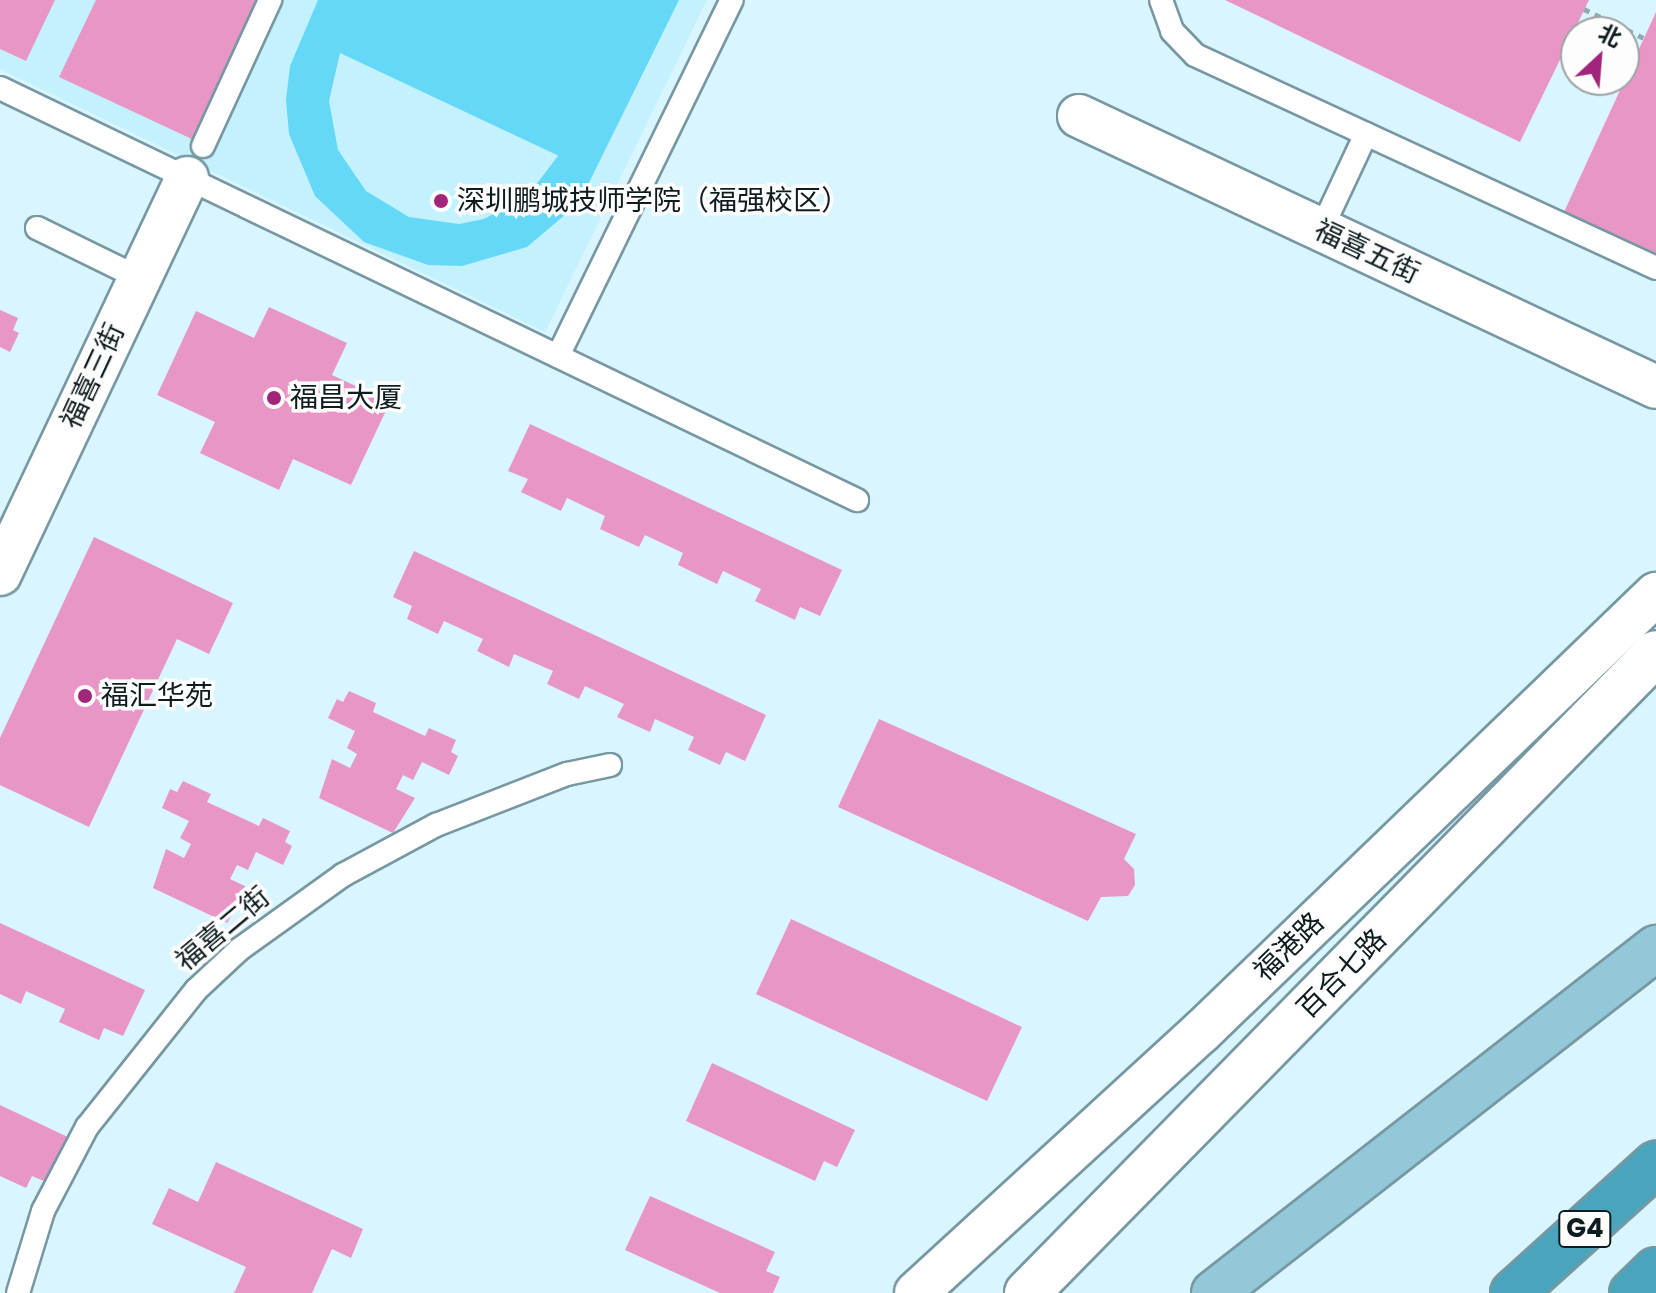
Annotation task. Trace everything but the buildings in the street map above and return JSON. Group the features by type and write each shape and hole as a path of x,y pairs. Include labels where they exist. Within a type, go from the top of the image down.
{"highway":[{"name":"G4","path":"1513,1293 1656,1164"},
{"path":"1632,1293 1656,1270"}],"main road":[{"path":"1214,1293 1656,948"}],"street":[{"name":"福喜五街","path":"1079,116 1656,387"},
{"name":"福喜三街","path":"0,574 195,162"},
{"name":"福港路","path":"916,1293 1201,1032 1656,594"},
{"name":"百合七路","path":"1027,1293 1656,653"}],"lane":[{"path":"195,162 270,0"},
{"path":"558,356 732,0"},
{"path":"1161,0 1172,31 1195,55 1656,268"},
{"path":"0,88 195,162 558,356 857,500"},
{"path":"1321,230 1366,134"},
{"path":"37,228 139,278"},
{"name":"福喜二街","path":"18,1293 43,1211 87,1127 196,990 240,949 343,875 436,825 567,774 610,765"}],"path":[{"path":"1584,9 1644,38"}],"shaded area":[{"name":"深圳鹏城技师学院（福强校区）","path":"0,0 707,0 545,332 0,69"},
{"path":"318,0 679,0 579,203 527,247 462,266 428,265 364,242 315,196 289,134 286,100 290,66","holes":["340,53 558,156 528,195 484,219 459,224 409,217 366,191 338,150 329,101"]}],"place":[{"name":"深圳鹏城技师学院（福强校区）","path":"441,201"},
{"name":"福昌大厦","path":"274,398"},
{"name":"福汇华苑","path":"85,696"}]}
